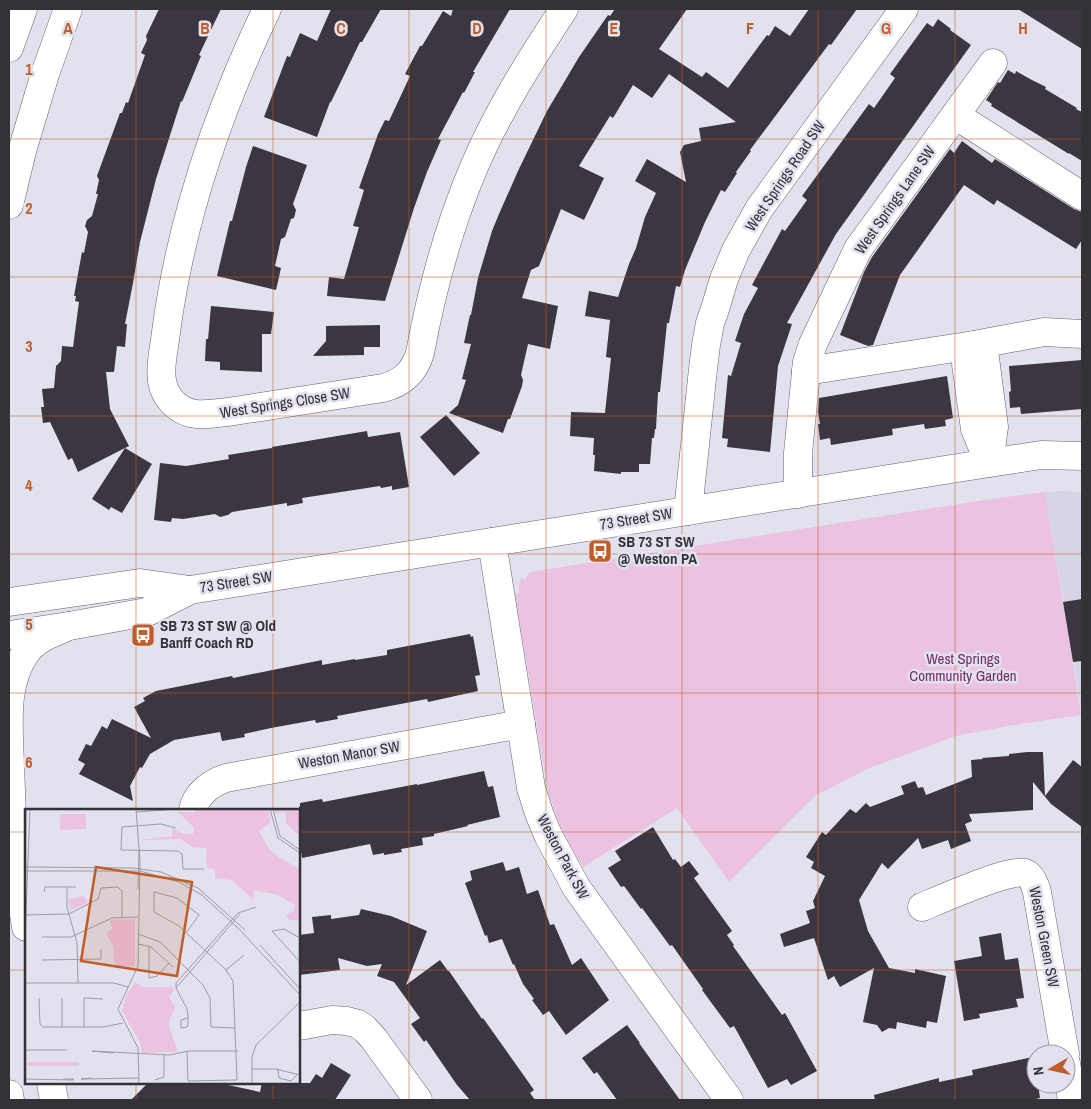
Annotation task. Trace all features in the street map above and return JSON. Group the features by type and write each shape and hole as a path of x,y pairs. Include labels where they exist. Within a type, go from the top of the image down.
{"street":[{"path":"9,48 23,9"},
{"path":"9,204 42,82 68,9"},
{"name":"West Springs Close SW","path":"268,9 241,65 212,139 180,250 161,370 168,397 176,405 191,414 202,415 228,412 383,388 405,379 415,366 420,353 437,274 462,197 476,163 496,120 524,69 564,9"},
{"name":"West Springs Road SW","path":"688,511 708,338 724,279 736,250 759,209 904,9"},
{"name":"West Springs Lane SW","path":"798,494 798,453 806,362 813,344 858,249 993,63"},
{"path":"955,115 1082,196"},
{"path":"806,371 974,345 1044,332 1082,334"},
{"path":"974,345 966,364 973,420 989,463"},
{"name":"73 Street SW","path":"9,602 140,583 190,590 1041,455 1082,456"},
{"name":"Weston Park SW","path":"492,542 531,788 539,814 576,887 729,1100"},
{"name":"73 Street SW","path":"9,635 147,612 190,590"},
{"path":"25,921 11,830 10,697 18,666 28,649 43,637 70,626"},
{"name":"Weston Manor SW","path":"193,809 203,792 214,782 226,778 521,724"},
{"name":"Weston Green SW","path":"922,907 1001,876 1018,872 1029,876 1037,892 1062,1044"},
{"path":"300,1026 332,1020 358,1024 374,1038 418,1100"},
{"path":"51,1084 54,1100"},
{"path":"9,1094 10,1100"}],"shaded area":[{"path":"1045,492 1082,492 1082,715"}],"green space":[{"name":"West Springs Community Garden","path":"1045,492 1081,715 956,736 867,769 815,796 729,882 677,808 583,867 561,828 548,792 515,594 519,593 521,578 525,579 530,572"}],"building":[{"path":"159,9 221,9 199,55 201,56 181,101 156,179 140,242 125,324 127,324 125,347 117,346 114,372 106,372 110,409 129,446 78,472 72,458 68,460 50,422 43,423 41,407 44,407 42,389 54,388 56,366 61,361 62,346 73,347 79,302 75,301 76,296 74,296 82,252 84,253 88,232 85,226 87,220 92,216 98,194 96,194 99,180 97,176 120,113 122,113 126,102 128,103 145,55 141,53 147,40 146,36"},
{"path":"331,9 381,9 362,42 360,42 330,102 317,137 264,117 287,56 290,57 300,33 317,41"},
{"path":"453,9 510,9 473,72 475,72 438,139 441,140 414,208 385,301 327,296 329,277 344,279 359,227 353,226 364,190 359,188 378,134 385,120 389,121 410,76 405,74 420,46 422,46 443,11 451,16"},
{"path":"615,9 687,9 659,49 702,77 706,72 728,88 775,26 790,36 809,9 857,9 750,150 725,192 721,190 705,222 680,287 676,286 669,323 667,323 660,392 658,392 656,429 654,438 652,438 650,464 639,464 639,472 621,472 621,474 594,471 594,438 570,436 571,412 605,413 611,358 606,357 610,320 585,316 589,291 618,297 645,217 656,193 635,181 647,159 686,182 680,152 684,145 701,141 699,128 736,122 669,74 652,98 633,85 613,118 610,116 579,166 604,178 584,220 561,209 539,266 531,270 522,298 558,306 550,349 528,344 521,375 523,380 522,386 503,433 449,413 458,405 466,380 462,379 471,344 464,343 478,278 492,231 547,111 579,57 608,15 610,16"},
{"path":"1018,9 1082,9 1082,49"},
{"path":"938,19 971,45 836,234 787,323 792,324 778,366 770,452 727,447 728,439 722,438 728,375 731,376 741,343 735,341 744,314 758,288 752,285 782,229 785,231 807,200 802,196 869,104 874,108 895,78 890,74 927,23 933,27"},
{"path":"1008,70 1015,74 1016,71 1046,87 1045,89 1082,112 1082,161 991,106 992,104 986,100"},
{"path":"962,141 992,163 995,159 1074,209 1082,212 1082,240 1076,249 997,200 994,205 964,185 900,275 873,345 868,346 840,335 864,272 872,257 950,149 954,153"},
{"path":"253,146 307,165 293,204 296,210 294,218 291,219 285,237 281,239 275,266 281,268 276,290 217,276 230,221 232,221"},
{"path":"211,306 274,312 271,334 262,334 262,372 220,370 220,362 205,361"},
{"path":"380,325 380,347 364,347 364,355 313,356 326,341 326,326"},
{"path":"1082,360 1082,409 1021,414 1020,407 1010,408 1009,366"},
{"path":"947,376 953,418 945,420 946,426 925,429 924,424 892,429 893,435 831,445 830,438 820,440 818,424 820,424 818,412 819,398"},
{"path":"446,415 480,453 454,476 420,437"},
{"path":"367,431 368,437 400,432 409,487 392,490 392,486 381,488 380,486 302,498 303,503 287,506 287,503 232,512 220,517 215,514 183,519 172,518 171,522 154,520 160,463 186,466 229,459 228,455"},
{"path":"125,448 152,464 122,513 111,507 109,510 92,499"},
{"path":"1082,599 1082,661 1073,662 1063,602"},
{"path":"470,634 471,637 473,636 480,675 475,676 478,691 428,702 427,699 337,716 338,719 316,723 315,720 271,728 244,734 245,737 222,741 220,732 174,740 150,754 142,768 140,767 130,786 133,801 79,774 85,764 78,760 86,744 91,746 102,726 107,729 112,719 151,738 134,707 145,701 143,698 156,691 322,660 322,665 387,655 387,650"},
{"path":"1027,752 1043,752 1045,796 1073,760 1082,767 1082,827 1051,804 1033,782 1033,810 969,814 972,821 965,824 971,841 951,849 948,840 922,849 918,838 888,869 882,863 859,900 868,931 889,968 915,973 915,969 946,976 937,1023 927,1021 926,1028 897,1022 896,1029 889,1028 882,1032 877,1025 863,1022 874,968 840,987 834,976 828,980 814,938 784,947 780,934 810,923 806,911 815,908 813,901 825,876 811,868 814,862 806,857 822,832 826,835 850,809 856,813 866,803 870,807 904,794 901,786 915,781 918,788 923,787 926,795 972,777 971,760"},
{"path":"484,771 488,787 493,786 500,817 422,838 423,845 401,849 402,852 373,855 370,844 302,858 300,845 300,803 322,799 323,802"},
{"path":"653,827 673,860 675,859 681,867 689,861 699,874 694,878 732,931 727,935 733,946 782,1015 785,1013 817,1071 791,1085 787,1079 768,1088 734,1026 730,1028 672,945 670,946 642,908 624,886 621,887 608,868 621,860 615,851"},
{"path":"503,862 506,871 519,867 527,894 538,890 550,925 554,924 572,965 581,958 609,1000 566,1035 549,1011 543,1015 532,1000 534,999 523,984 502,939 489,943 465,883 472,880 470,871"},
{"path":"361,909 391,916 427,931 406,985 440,960 534,1090 530,1093 535,1100 470,1100 457,1085 426,1040 424,1042 411,1024 420,1018 394,982 377,976 382,964 367,966 338,958 340,970 300,975 300,935 314,933 312,917 331,915 331,919 359,915"},
{"path":"1001,933 1005,960 1018,958 1024,998 1016,999 1018,1007 979,1014 980,1018 964,1021 954,961 982,956 979,937"},
{"path":"627,1025 680,1100 617,1100 597,1072 594,1074 582,1058"},
{"path":"1026,1058 1026,1094 1039,1094 1040,1098 1031,1100 875,1100 874,1095 939,1078 939,1082 973,1075 972,1070"},
{"path":"331,1063 351,1075 335,1100 131,1100 147,1084 224,1084 260,1092 262,1084 310,1083 316,1074 322,1078"}],"place":[{"name":"SB 73 ST SW @ Weston PA","path":"600,551"},
{"name":"SB 73 ST SW @ Old Banff Coach RD","path":"143,635"}]}
